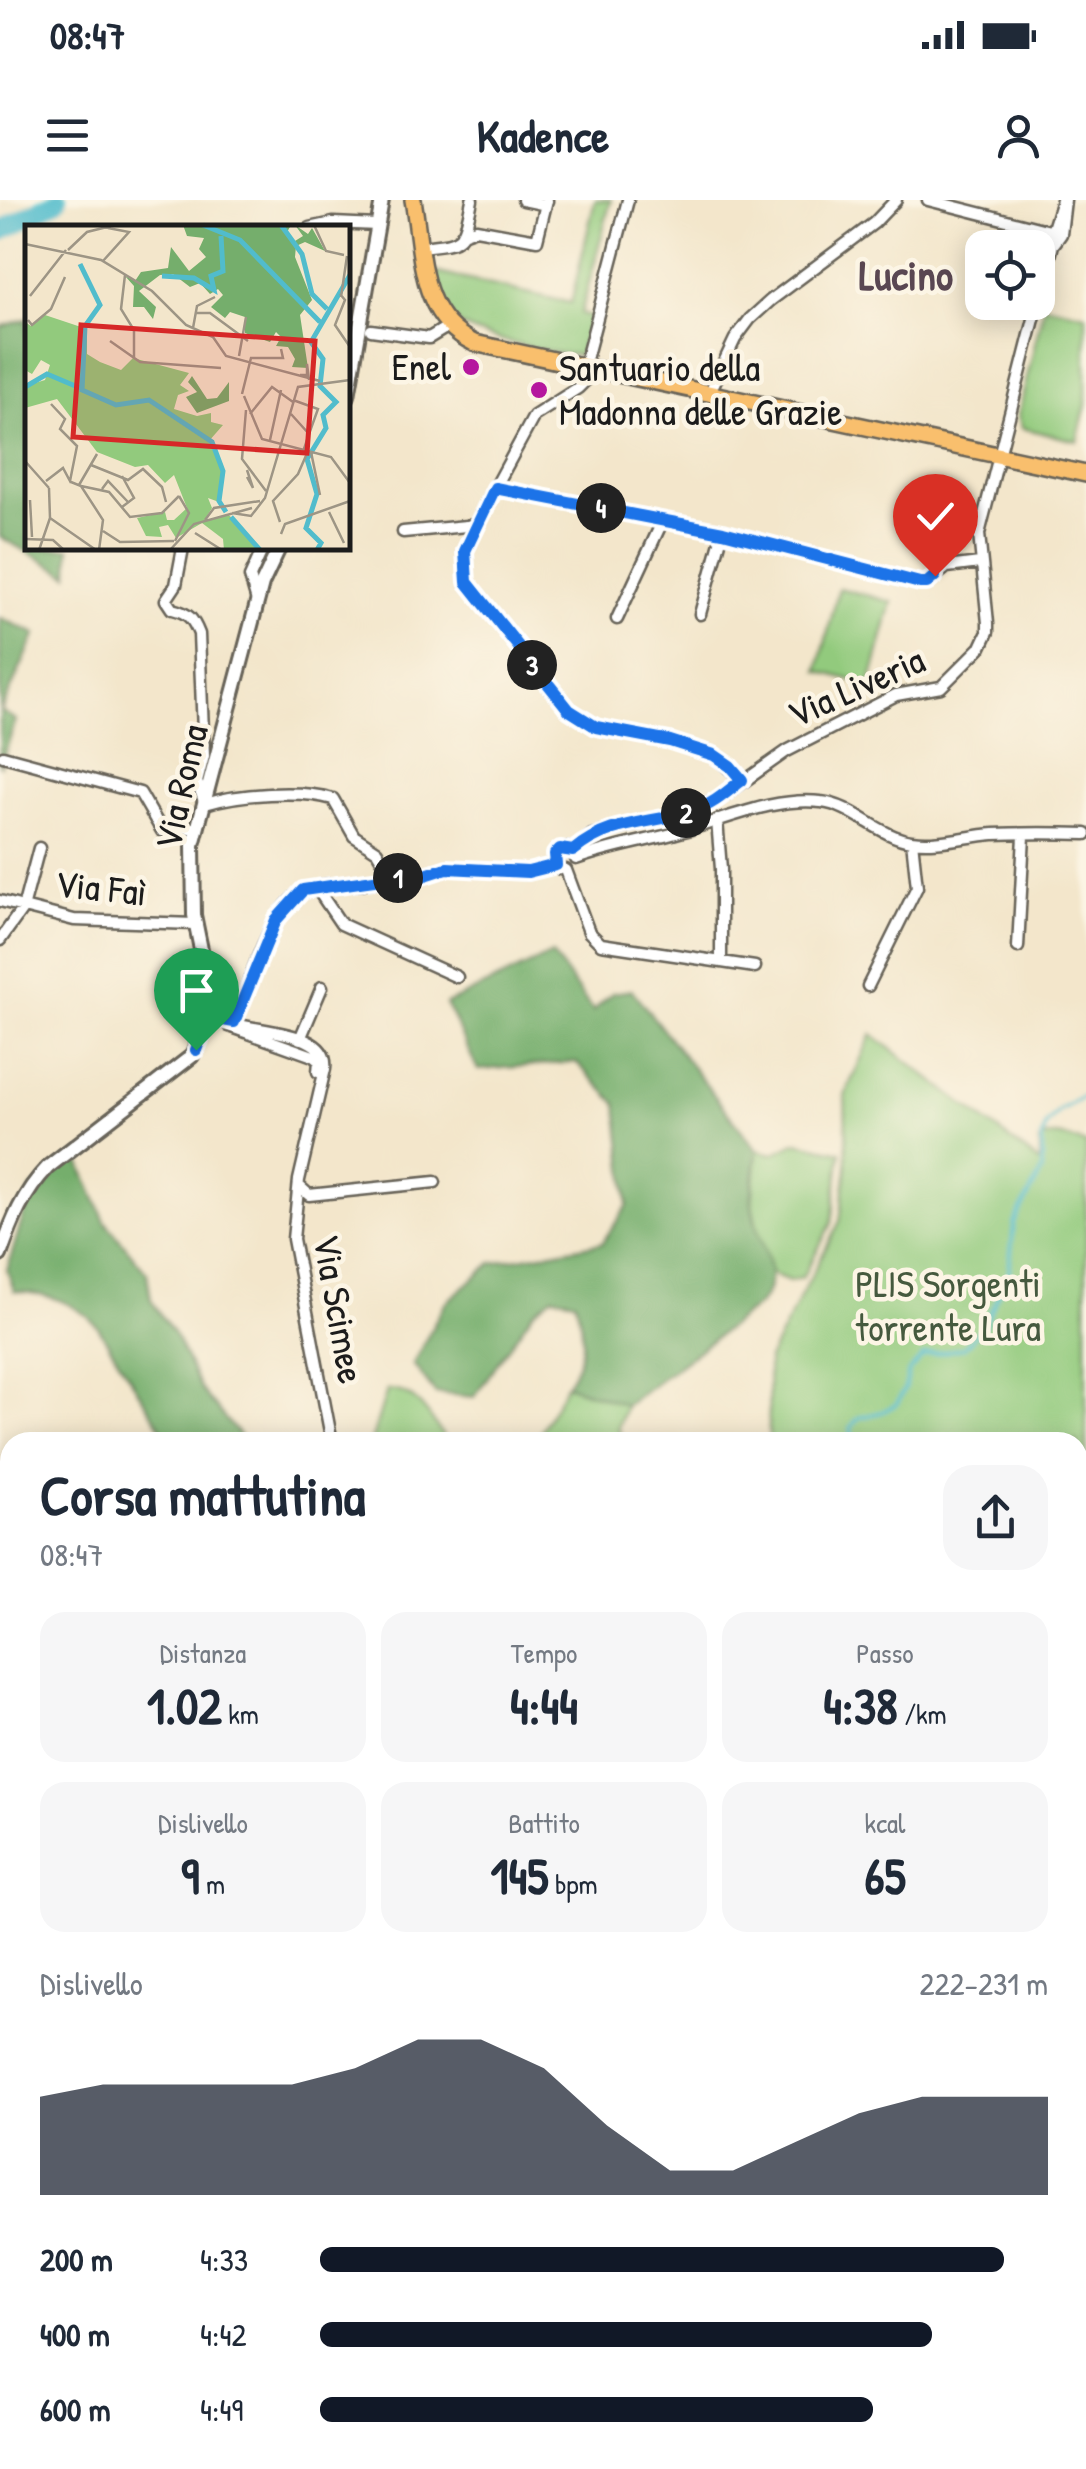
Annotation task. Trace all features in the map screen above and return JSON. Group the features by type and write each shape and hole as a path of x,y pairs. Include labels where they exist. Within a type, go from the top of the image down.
{"main road":[{"path":"413,200 429,294 448,327 474,343 1086,474"}],"street":[{"path":"350,385 382,200"},
{"path":"421,247 452,245 462,234 472,200"},
{"path":"523,200 542,204 547,200"},
{"path":"462,234 476,229 538,240 547,200"},
{"path":"628,200 590,368 578,388 534,416 465,551 467,582 569,710 596,727 670,741 714,755 742,780"},
{"path":"709,394 735,339 750,320 874,223 896,200"},
{"path":"928,200 1046,230"},
{"path":"1050,230 1064,200"},
{"name":"Via Liveria","path":"1055,242 1061,234 1064,200"},
{"path":"324,225 378,224"},
{"name":"Via Liveria","path":"575,855 592,835 693,812 722,797 787,750 896,695 941,687 980,647 988,632 979,534 1035,320"},
{"path":"370,330 429,338 448,327"},
{"path":"495,488 723,532 920,583 927,583 947,567 980,563"},
{"path":"617,619 663,520"},
{"path":"403,532 477,525"},
{"path":"700,614 723,532"},
{"path":"183,550 176,585 166,600 172,609 194,619 199,634 204,756 197,782 205,804 230,796 333,799 354,836 377,851 395,877"},
{"path":"258,601 250,577 263,550"},
{"name":"Via Roma","path":"0,1255 16,1209 48,1166 192,1056 204,1030 200,1026 209,989 196,924 192,845 258,601 278,550"},
{"path":"3,756 140,793 162,831 198,829"},
{"path":"755,967 601,944 589,932 555,854 560,849 575,855 801,801 841,807 883,831 912,841 938,842 996,834 1086,834"},
{"path":"717,820 720,961"},
{"path":"1018,947 1024,836"},
{"path":"868,986 917,888 912,841"},
{"path":"0,940 24,908 39,848"},
{"path":"234,1022 276,920 303,890 395,877 410,880 447,868 528,872 572,868 575,855"},
{"path":"320,887 341,924 457,976"},
{"name":"Via Faì","path":"0,901 74,920 196,924"},
{"path":"300,1039 322,987"},
{"path":"200,1026 214,1015 316,1045 319,1055"},
{"path":"200,1026 224,1022 319,1055"},
{"name":"Via Scimee","path":"319,1055 318,1090 299,1186 294,1239 330,1432"},
{"path":"299,1186 308,1195 435,1182"}],"green space":[{"path":"595,200 611,200 581,314 591,317 579,355 497,339 456,322 447,312 434,272 571,303"},
{"path":"1055,307 1086,314 1086,404 1077,441 1022,428 1018,416 1040,320 1055,320"},
{"path":"25,320 25,550 70,550 69,575 0,537 0,327"},
{"path":"839,588 892,602 870,685 818,671"},
{"path":"0,618 36,634 1,711 16,720 0,767"},
{"path":"552,954 593,1011 612,993 632,990 757,1150 752,1204 770,1270 766,1294 757,1306 626,1405 566,1385 578,1363 582,1344 575,1300 553,1296 533,1312 474,1397 435,1393 413,1364 445,1303 492,1263 602,1243 628,1205 617,1104 576,1062 478,1070 446,1004"},
{"name":"PLIS Sorgenti torrente Lura","path":"872,1034 1040,1163 1040,1141 1045,1138 1063,1137 1086,1144 1086,1432 769,1432 768,1359 840,1221 847,1167 845,1095"},
{"path":"797,1142 841,1152 832,1223 802,1278 789,1281 772,1274 752,1204 757,1150 773,1154"},
{"path":"77,1155 105,1221 147,1273 151,1300 176,1337 201,1390 237,1432 164,1432 89,1318 60,1300 14,1291 7,1270 31,1190"},
{"path":"566,1385 626,1405 620,1432 540,1432"},
{"path":"387,1390 415,1400 440,1432 374,1432"}],"waterway":[{"path":"0,232 57,200"},
{"path":"852,1432 858,1418 897,1404 909,1371 923,1356 963,1348 984,1326 1009,1271 1014,1223 1042,1171 1046,1125 1060,1110 1086,1095"}],"place":[{"name":"Enel","path":"471,367"},
{"name":"Santuario della Madonna delle Grazie","path":"539,390"}],"district":[{"name":"Lucino","path":"906,275"}],"route":[{"path":"196,1050 204,1030 200,1026 214,1015 234,1022 276,920 303,890 395,877 410,880 447,868 539,871 556,865 555,854 560,849 573,851 592,835 621,826 693,812 722,797 742,780 714,755 670,741 596,727 569,710 467,582 465,551 495,488 723,532 920,583 935,576"}]}
